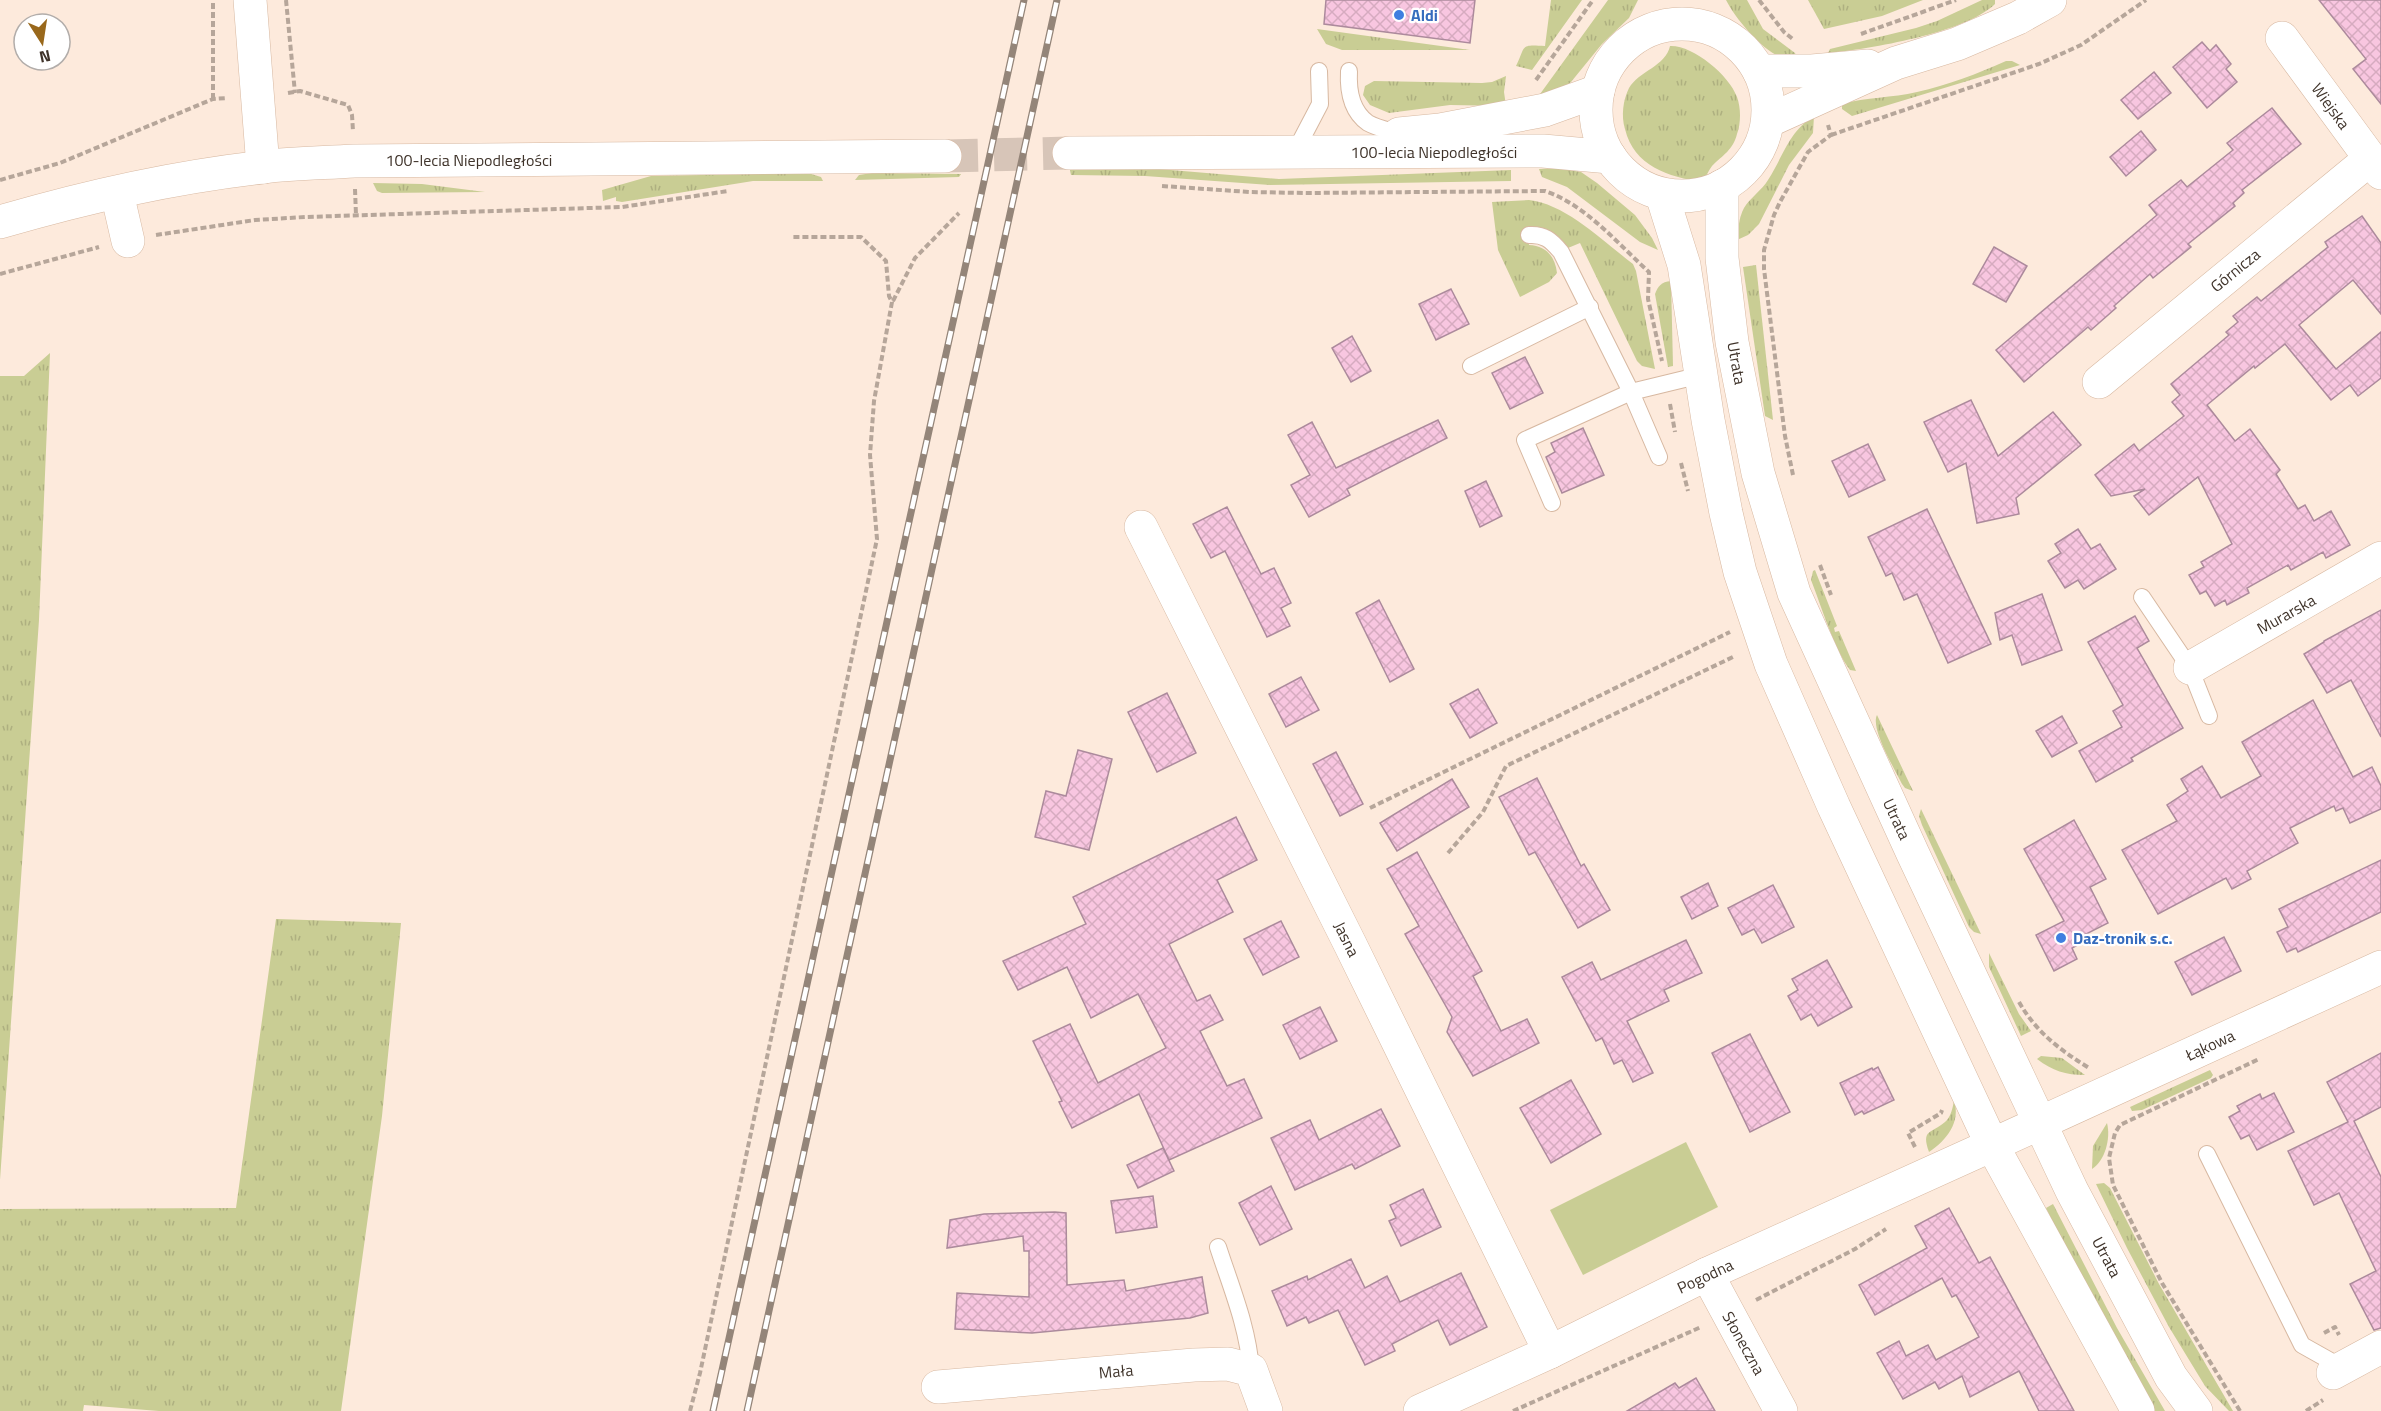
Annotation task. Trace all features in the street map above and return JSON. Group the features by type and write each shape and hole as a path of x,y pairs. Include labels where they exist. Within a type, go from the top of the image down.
{"main road":[{"path":"250,0 263,167"},
{"path":"1768,121 1815,84 1957,44 2018,18 2050,0"},
{"path":"1654,14 1671,25 1688,24 1704,14 1745,52 1759,71 1767,95 1768,121 1760,147 1744,170 1722,186 1693,195 1662,195 1637,185 1617,168 1603,146 1598,129 1598,91 1603,75 1615,55 1654,14"},
{"name":"Wiejska","path":"2282,38 2375,166"},
{"path":"1759,71 1815,84"},
{"name":"100-lecia Niepodległości","path":"1257,151 1440,130 1545,110 1598,91"},
{"name":"100-lecia Niepodległości","path":"1070,153 1543,151 1610,157"},
{"name":"100-lecia Niepodległości","path":"0,222 42,210 186,178 263,167 354,161 945,156"},
{"name":"Górnicza","path":"2099,382 2375,166"},
{"name":"Utrata","path":"1722,186 1722,258 1732,342 1758,472 1794,593 1894,813 2072,1191 2172,1377 2196,1411"},
{"path":"117,193 128,240"},
{"path":"1662,195 1684,265 1726,513 1740,572 1760,633 1797,727 1992,1146 2138,1411"},
{"name":"Jasna","path":"1141,527 1350,944 1550,1352"},
{"name":"Murarska","path":"2190,668 2381,558"},
{"name":"Łąkowa","path":"1992,1146 2381,967"},
{"name":"Pogodna","path":"1420,1411 1550,1352 1707,1274 1992,1146"},
{"name":"Słoneczna","path":"1707,1274 1781,1411"},
{"path":"2338,1371 2381,1347"},
{"name":"Mała","path":"938,1387 1194,1365 1228,1364 1251,1370"},
{"path":"1251,1370 1266,1411"}],"lane":[{"path":"1298,146 1320,104 1319,71"},
{"path":"1349,71 1348,86 1353,105 1368,123 1400,134"},
{"path":"1529,235 1539,234 1553,243 1560,252 1590,307 1659,457"},
{"path":"1471,366 1590,307"},
{"path":"1552,503 1525,440 1631,392 1701,375"},
{"path":"2142,597 2190,668 2209,716"},
{"path":"2207,1154 2302,1345 2338,1371"},
{"path":"1218,1247 1244,1324 1250,1348 1251,1370"}],"path":[{"path":"213,0 213,99"},
{"path":"0,180 60,163 213,99 294,93 286,0"},
{"path":"1531,87 1593,0"},
{"path":"1759,0 1784,32 1805,49 1831,135"},
{"path":"1853,36 1886,27 1956,0"},
{"path":"1795,481 1785,436 1769,313 1764,250 1774,215 1808,152 1831,135 2039,64 2081,45 2146,0"},
{"path":"1152,185 1283,193 1545,191 1562,196 1576,205 1649,272"},
{"path":"0,274 128,240 255,220 622,207 737,190"},
{"path":"690,1411 700,1373 877,539 876,503 870,454 874,400 892,302 915,258 959,213"},
{"path":"792,237 861,237 886,261 889,297 892,302"},
{"path":"1818,557 1834,602"},
{"path":"1370,808 1760,633"},
{"path":"1448,853 1483,812 1506,766 1760,633"},
{"path":"2018,999 2030,1020 2046,1037 2098,1073"},
{"path":"2240,1411 2162,1283 2113,1185 2109,1158 2115,1133 2120,1125 2265,1057"},
{"path":"2306,1411 2317,1403"}],"green space":[{"path":"1551,0 1582,0 1532,70 1516,66 1524,48 1531,45 1545,46"},
{"path":"1608,0 1638,0 1629,18 1602,44 1571,82 1564,88 1535,101"},
{"path":"1726,0 1747,0 1763,29 1795,53 1798,60 1783,58 1767,49 1743,25"},
{"path":"1808,0 1923,0 1882,16 1824,29"},
{"path":"1982,0 1995,0 1995,4 1981,14 1940,31 1868,48 1828,53 1830,49 1937,21"},
{"path":"1317,29 1470,50 1342,50 1326,44"},
{"path":"1670,46 1689,50 1709,63 1733,88 1738,101 1740,120 1735,140 1727,152 1712,166 1703,182 1665,173 1644,161 1630,142 1624,124 1623,108 1629,88 1633,82 1663,59"},
{"path":"2006,61 2020,65 1852,116 1842,109 1842,104 1908,94 1940,86"},
{"path":"1506,76 1504,92 1506,106 1450,105 1389,113 1370,105 1363,95 1365,86 1374,81 1482,83 1492,82"},
{"path":"1814,116 1813,133 1789,165 1759,224 1748,235 1737,240 1744,208 1768,180 1798,129"},
{"path":"1147,168 1279,179 1511,170 1511,181 1270,185 1145,176 1071,175 1070,170"},
{"path":"1558,168 1581,172 1597,183 1635,215 1658,250 1640,242 1567,187 1542,177 1539,169"},
{"path":"808,173 821,177 823,181 753,181 622,202 616,201 616,197 603,201 602,190 651,176"},
{"path":"872,173 961,174 959,177 855,180 859,175"},
{"path":"373,183 422,184 485,192 382,193 377,191"},
{"path":"1529,200 1543,203 1571,216 1633,264 1655,369 1642,366 1637,361 1580,243 1568,248 1560,238 1550,232 1527,227 1529,245 1540,247 1549,253 1557,273 1549,282 1520,297 1498,250 1492,202"},
{"path":"1756,265 1773,420 1765,416 1743,267"},
{"path":"1671,281 1673,366 1668,367 1655,294 1660,285"},
{"path":"50,353 39,620 0,1180 0,376 24,376"},
{"path":"1815,570 1837,626 1834,628 1835,632 1839,631 1856,671 1850,670 1833,639 1811,580"},
{"path":"1877,715 1913,791 1902,784 1884,749 1877,729"},
{"path":"1921,809 1981,934 1969,927 1922,825 1919,816"},
{"path":"276,919 401,923 382,1116 341,1411 159,1411 84,1405 83,1411 0,1411 0,1209 236,1208"},
{"path":"1989,953 2019,1014 2031,1031 2021,1036 1989,967"},
{"path":"2041,1056 2062,1058 2085,1075 2065,1073 2048,1067 2037,1059"},
{"path":"2210,1070 2213,1075 2211,1078 2142,1110 2132,1111 2130,1107"},
{"path":"1954,1100 1956,1116 1951,1130 1929,1152 1927,1136 1947,1120"},
{"path":"2107,1123 2106,1149 2100,1161 2092,1169 2093,1146"},
{"path":"1686,1142 1718,1207 1583,1275 1550,1210"},
{"path":"2104,1183 2110,1188 2159,1284 2233,1411 2229,1411 2205,1386 2169,1327 2096,1184"},
{"path":"2053,1204 2117,1328 2165,1411 2155,1411 2068,1253 2046,1208"}],"building":[{"name":"Aldi","path":"1326,0 1475,0 1470,43 1324,24"},
{"path":"2319,0 2381,0 2381,104 2353,69 2366,59"},
{"path":"2202,42 2210,51 2216,45 2231,64 2226,69 2237,82 2207,108 2173,67"},
{"path":"2154,72 2171,93 2138,119 2121,100"},
{"path":"2272,108 2301,144 2242,190 2244,193 2233,203 2235,206 2188,244 2191,247 2153,278 2150,274 2091,330 2088,327 2024,382 1996,350 2157,215 2149,205 2181,180 2187,187 2233,150 2227,143"},
{"path":"2141,131 2156,150 2126,176 2110,157"},
{"path":"2362,216 2381,243 2381,314 2353,280 2299,325 2336,369 2381,332 2381,378 2358,396 2350,385 2331,400 2285,344 2207,405 2235,441 2250,429 2280,470 2276,474 2298,509 2305,505 2314,521 2331,511 2350,545 2326,558 2323,552 2291,570 2288,565 2247,588 2249,593 2227,605 2225,600 2215,606 2206,591 2200,594 2189,575 2204,567 2201,562 2232,544 2198,477 2149,515 2134,496 2145,489 2111,496 2095,475 2134,444 2139,451 2184,416 2172,402 2180,395 2171,384 2229,335 2226,332 2238,322 2233,316 2257,297 2261,301 2328,247 2325,242"},
{"path":"1994,247 2027,266 2006,302 1973,284"},
{"path":"1451,289 1469,324 1436,340 1419,304"},
{"path":"1352,336 1371,371 1351,382 1332,348"},
{"path":"1525,357 1543,393 1510,409 1492,373"},
{"path":"1971,400 1998,456 2053,412 2081,445 2016,498 2019,514 1977,523 1966,463 1948,472 1924,422"},
{"path":"1438,420 1447,438 1347,489 1350,495 1309,517 1291,485 1310,475 1288,435 1312,422 1336,468"},
{"path":"1583,428 1604,475 1562,493 1546,457 1555,452 1551,443"},
{"path":"1868,444 1885,480 1849,497 1832,461"},
{"path":"1486,481 1502,516 1480,527 1465,491"},
{"path":"1227,507 1261,574 1274,568 1291,603 1281,608 1290,626 1267,637 1225,551 1211,558 1193,524"},
{"path":"1927,509 1991,644 1948,663 1917,594 1904,600 1892,573 1886,576 1868,537"},
{"path":"2078,529 2091,549 2100,544 2116,569 2084,589 2078,580 2065,588 2048,561 2061,553 2055,544"},
{"path":"2042,594 2062,650 2022,665 2012,635 2000,640 1995,613"},
{"path":"1379,600 1414,669 1390,682 1356,613"},
{"path":"2381,610 2381,737 2351,680 2327,693 2304,654"},
{"path":"2135,616 2149,641 2137,648 2183,728 2131,758 2133,761 2096,782 2079,751 2122,727 2113,711 2123,705 2088,642"},
{"path":"1301,677 1319,710 1286,727 1269,694"},
{"path":"1478,689 1497,723 1470,738 1450,704"},
{"path":"1167,693 1196,753 1157,772 1128,712"},
{"path":"2313,700 2353,777 2372,767 2381,786 2381,809 2350,823 2343,808 2336,811 2334,806 2290,828 2298,843 2247,871 2251,879 2232,889 2226,878 2158,914 2122,850 2177,821 2167,805 2188,791 2181,779 2202,766 2221,798 2261,776 2242,742"},
{"path":"2062,716 2077,743 2052,757 2036,731"},
{"path":"1078,750 1112,759 1089,850 1035,837 1046,791 1066,796"},
{"path":"1336,752 1363,804 1340,816 1313,764"},
{"path":"1537,778 1581,866 1584,864 1610,910 1578,928 1535,852 1529,855 1499,797"},
{"path":"1452,779 1469,807 1397,851 1380,823"},
{"path":"1236,817 1257,860 1217,880 1233,912 1169,944 1197,1001 1210,995 1223,1020 1200,1031 1227,1086 1244,1079 1262,1118 1169,1160 1139,1094 1072,1128 1059,1102 1062,1101 1033,1041 1070,1024 1098,1083 1166,1048 1138,994 1091,1018 1067,967 1018,990 1003,961 1086,924 1073,897"},
{"path":"2074,820 2106,879 2090,887 2108,923 2084,935 2087,940 2072,948 2077,959 2054,971 2036,935 2064,921 2024,849"},
{"path":"1417,852 1482,971 1473,976 1501,1031 1527,1019 1539,1043 1473,1076 1447,1032 1452,1017 1405,934 1419,926 1387,869"},
{"path":"2381,860 2381,912 2298,952 2296,948 2287,952 2277,932 2288,927 2279,909"},
{"path":"1708,883 1718,906 1692,919 1681,897"},
{"path":"1773,885 1794,927 1762,943 1754,929 1742,935 1728,908"},
{"path":"1281,921 1299,957 1263,975 1244,939"},
{"path":"2224,937 2241,971 2192,995 2175,962"},
{"path":"1686,940 1702,973 1664,990 1669,1001 1627,1021 1653,1073 1633,1082 1622,1060 1614,1064 1602,1038 1596,1041 1562,977 1592,962 1601,980"},
{"path":"1827,960 1852,1007 1818,1026 1811,1014 1801,1020 1788,996 1798,990 1792,979"},
{"path":"1320,1007 1337,1041 1300,1059 1283,1025"},
{"path":"1750,1034 1790,1112 1750,1132 1712,1053"},
{"path":"2381,1053 2381,1107 2354,1121 2381,1177 2381,1328 2374,1330 2350,1284 2376,1271 2339,1193 2314,1205 2288,1151 2348,1122 2327,1082"},
{"path":"1878,1067 1894,1100 1864,1114 1862,1111 1855,1115 1840,1083"},
{"path":"1571,1080 1601,1134 1551,1163 1520,1108"},
{"path":"2274,1093 2294,1132 2257,1150 2249,1135 2241,1139 2229,1117 2240,1111 2237,1106 2260,1094 2262,1099"},
{"path":"1381,1109 1400,1146 1355,1169 1352,1164 1295,1190 1271,1138 1310,1120 1319,1140"},
{"path":"1163,1148 1174,1171 1138,1188 1127,1165"},
{"path":"1271,1186 1292,1229 1260,1245 1239,1203"},
{"path":"1423,1189 1441,1227 1401,1246 1389,1221 1396,1218 1390,1205"},
{"path":"1153,1196 1157,1227 1116,1233 1111,1201"},
{"path":"1949,1208 1979,1263 1990,1257 2074,1411 2039,1411 2019,1371 1970,1397 1962,1376 1939,1389 1935,1382 1903,1399 1877,1353 1899,1341 1906,1356 1928,1345 1936,1360 1979,1337 1956,1295 1952,1297 1942,1278 1875,1315 1859,1285 1927,1248 1915,1226"},
{"path":"1066,1213 1067,1285 1124,1280 1126,1291 1202,1277 1208,1313 1190,1318 1032,1333 955,1329 957,1293 1029,1297 1029,1251 1024,1251 1023,1236 947,1248 950,1220 984,1214"},
{"path":"1351,1259 1365,1288 1387,1276 1400,1302 1461,1273 1487,1327 1450,1345 1438,1320 1392,1344 1395,1351 1365,1365 1338,1310 1309,1323 1306,1317 1287,1326 1272,1291 1307,1276 1308,1280"},
{"path":"1696,1378 1715,1411 1627,1411 1675,1383 1679,1388"}],"tunnel":[{"path":"945,156 1069,153"}],"railway":[{"path":"713,1411 1024,0"},
{"path":"747,1411 1057,0"}],"place":[{"name":"Aldi","path":"1399,15"},
{"name":"Daz-tronik s.c.","path":"2061,938"}]}
